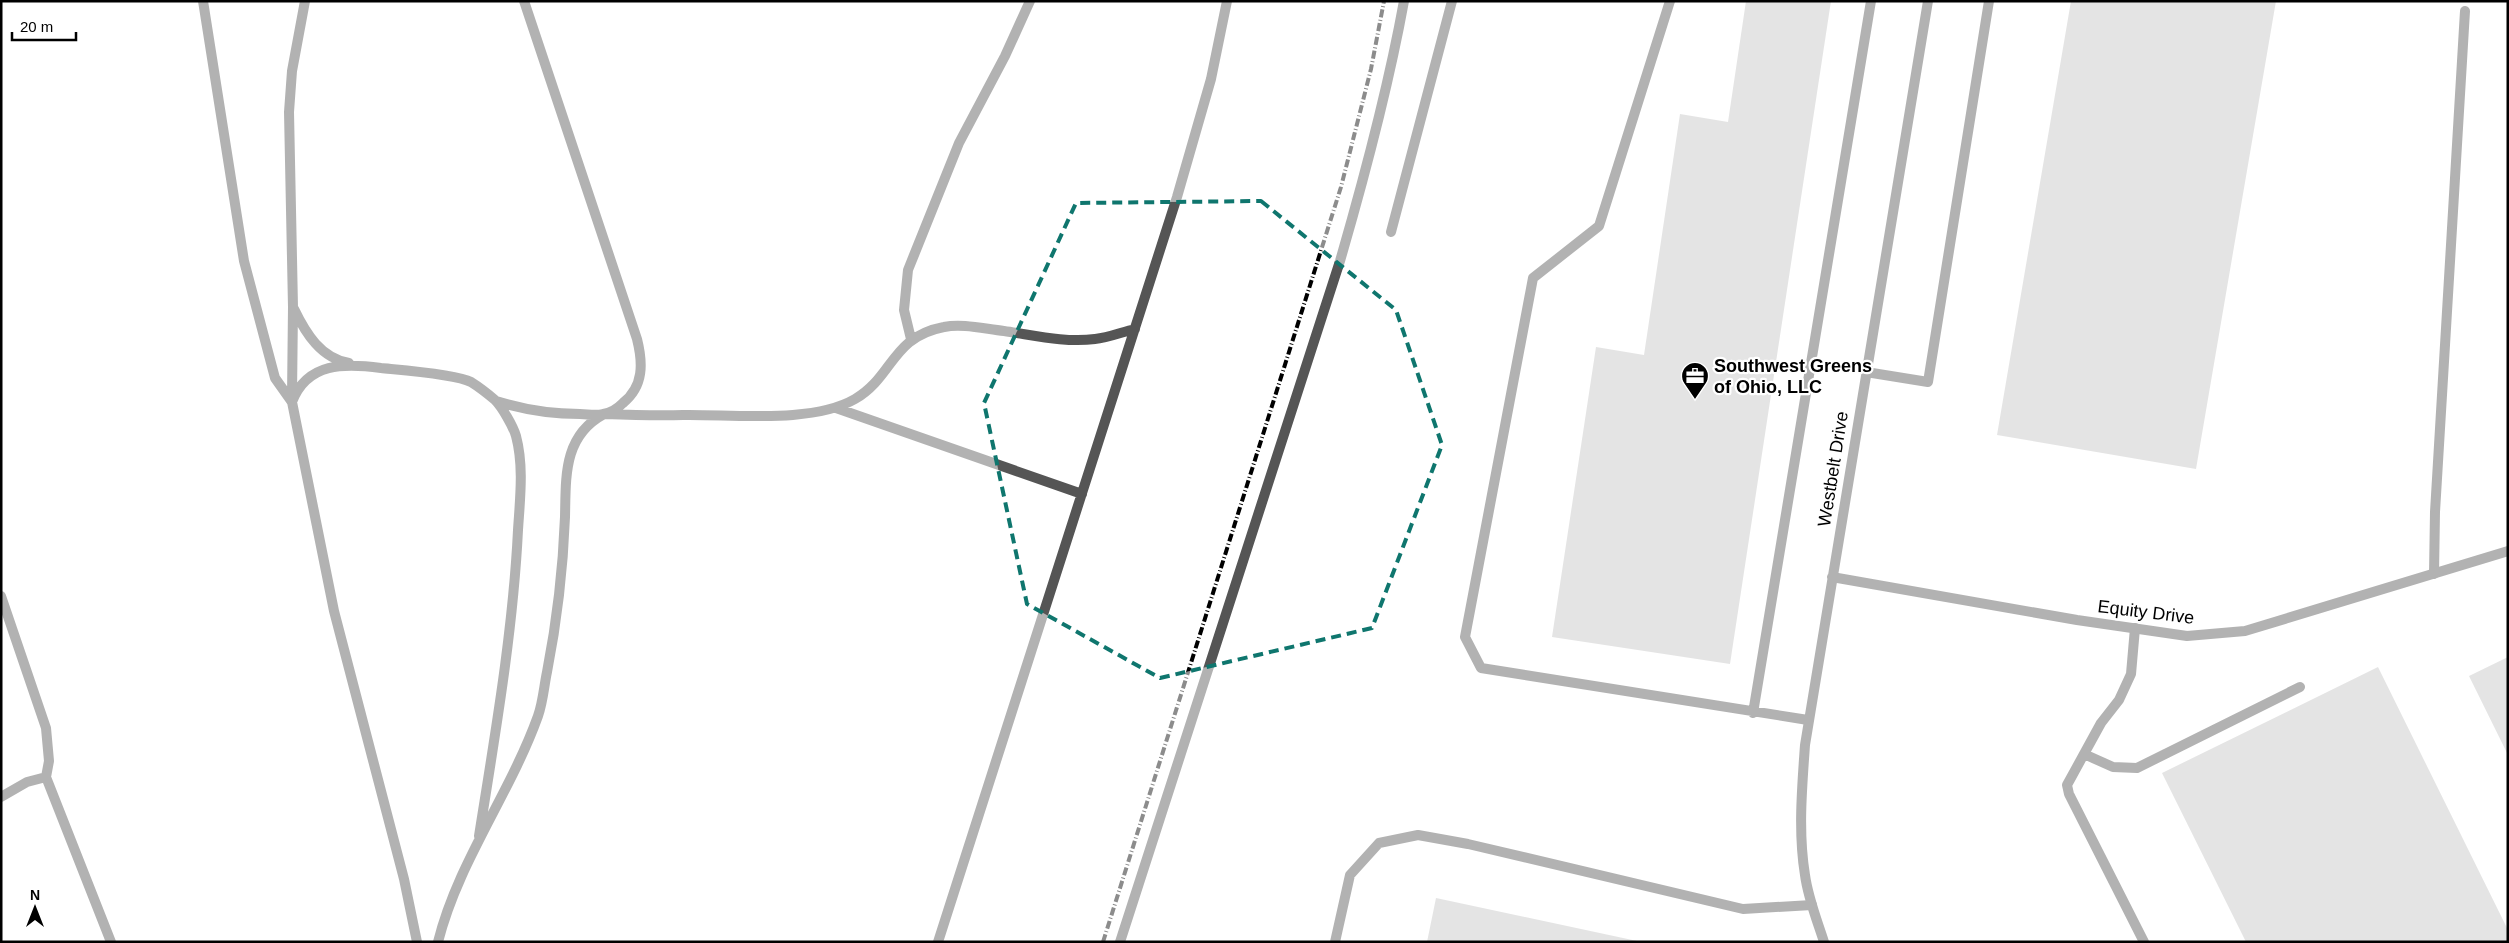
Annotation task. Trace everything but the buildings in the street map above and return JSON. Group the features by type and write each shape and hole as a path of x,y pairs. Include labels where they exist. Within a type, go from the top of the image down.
{"street":[{"path":"203,1 244,261 275,378 292,402"},
{"path":"305,1 292,71 289,112 293,307 292,402 334,611 404,879 417,942"},
{"path":"438,942 457,884 503,798 538,715 555,632 564,557 566,480 571,448 582,430 604,414 616,409 634,392 640,381 641,354 524,1"},
{"path":"911,340 904,310 908,270 959,143 1005,56 1030,1"},
{"path":"938,942 1177,197 1206,97 1227,1"},
{"path":"1120,942 1340,261 1366,171 1404,1"},
{"path":"1391,232 1452,1"},
{"path":"1670,1 1600,226 1534,278 1465,637 1481,668 1753,713 1808,720"},
{"path":"1753,713 1872,1"},
{"name":"Westbelt Drive","path":"1824,942 1805,877 1801,840 1801,804 1808,720 1928,1"},
{"path":"1866,372 1928,382 1989,1"},
{"path":"2434,574 2435,512 2465,11"},
{"path":"293,307 309,336 328,354 340,361 469,381 496,401 523,409 551,414 757,415 812,412 836,408 856,399 872,387 898,351 927,330 947,326 1064,339 1095,340 1135,329"},
{"path":"292,402 297,388 313,374 339,366 367,366"},
{"path":"478,845 516,585 521,474 516,434 496,401"},
{"path":"836,408 1082,494"},
{"name":"Equity Drive","path":"1832,577 2187,636 2245,631 2508,551"},
{"path":"1,596 46,728 49,761 46,777 111,942"},
{"path":"2135,628 2130,674 2119,700 2100,723 2067,785 2069,794 2144,942"},
{"path":"2084,754 2113,767 2137,768 2300,687"},
{"path":"1,796 26,782 46,777"},
{"path":"1335,942 1350,875 1379,843 1418,835 1468,844 1743,909 1812,905"}],"highlighted area":[{"path":"1261,201 1396,310 1442,445 1372,628 1160,678 1027,604 984,403 1076,203"}],"railway":[{"path":"1103,942 1341,187 1371,69 1384,1"}],"place":[{"name":"Southwest Greens of Ohio, LLC","path":"1695,400"}]}
